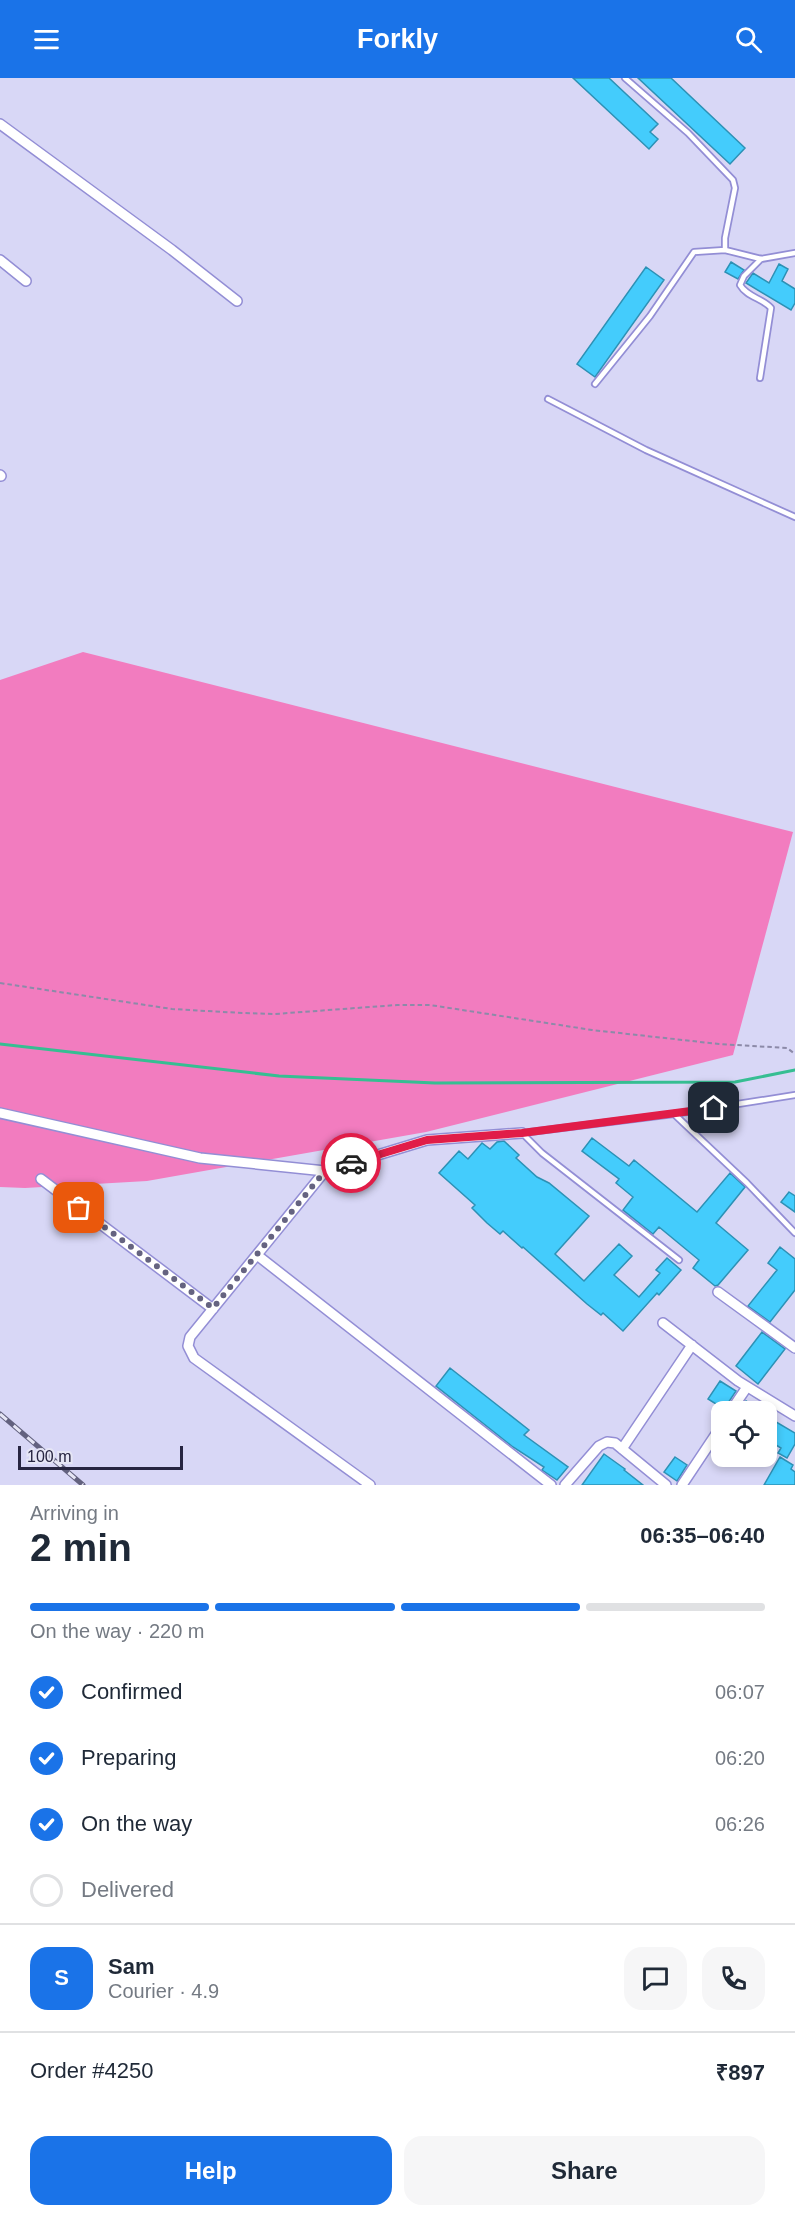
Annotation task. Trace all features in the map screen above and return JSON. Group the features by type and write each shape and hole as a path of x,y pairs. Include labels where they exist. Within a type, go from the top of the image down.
{"street":[{"path":"0,124 172,250 237,301"},
{"path":"0,260 26,281"},
{"path":"0,1113 200,1158 325,1171 427,1140 522,1133"},
{"path":"325,1171 190,1337 188,1346 194,1358 370,1485"},
{"path":"41,1179 213,1308"},
{"path":"257,1255 551,1485"},
{"path":"718,1292 795,1348"},
{"path":"663,1323 747,1387 795,1416"},
{"path":"622,1449 692,1345"},
{"path":"737,1401 747,1387"},
{"path":"565,1485 599,1446 607,1442 615,1443 666,1485"},
{"path":"682,1485 711,1442"}],"lane":[{"path":"625,78 688,133 734,180 735,188 725,238 725,250"},
{"path":"595,384 650,315 690,255 701,250 725,250 761,259 795,253"},
{"path":"760,378 771,308 745,293 740,285 744,276 761,259"},
{"path":"548,399 646,450 795,517"},
{"path":"522,1133 674,1114 795,1095"},
{"path":"674,1114 747,1183 795,1233"},
{"path":"522,1133 542,1153 679,1260"}],"path":[{"path":"0,983 172,1009 242,1013 275,1014 397,1005 430,1005 592,1030 719,1044 795,1047"},
{"path":"787,1048 795,1054"}],"shaded area":[{"path":"83,652 793,832 733,1055 426,1132 147,1181 25,1188 0,1187 0,680"}],"building":[{"path":"573,78 609,78 658,124 650,132 658,139 649,149"},
{"path":"638,78 671,78 745,148 730,164"},
{"path":"731,262 744,270 738,279 725,272"},
{"path":"779,264 788,269 782,281 795,289 795,303 791,310 746,283 753,273 769,283"},
{"path":"646,267 664,280 595,377 577,364"},
{"path":"592,1138 629,1166 634,1160 697,1212 730,1173 745,1187 716,1223 748,1250 718,1285 715,1286 693,1268 699,1260 659,1227 653,1234 623,1210 633,1197 616,1183 619,1179 582,1151"},
{"path":"504,1141 519,1155 516,1158 537,1177 549,1183 589,1216 555,1254 584,1281 619,1244 632,1256 614,1275 639,1297 660,1273 656,1270 667,1258 681,1270 623,1331 603,1313 601,1315 587,1304 503,1231 500,1234 487,1223 472,1208 475,1205 439,1173 459,1151 468,1159 482,1143 490,1149 497,1142"},
{"path":"789,1192 795,1196 795,1212 781,1202"},
{"path":"780,1247 795,1259 795,1290 770,1322 748,1306 777,1270 768,1263"},
{"path":"762,1332 785,1349 758,1384 736,1366"},
{"path":"450,1368 529,1430 524,1435 568,1467 557,1480 542,1470 544,1467 513,1447 436,1386"},
{"path":"720,1381 736,1391 729,1401 708,1399"},
{"path":"777,1422 795,1433 795,1444 787,1458 778,1453 781,1448 777,1446"},
{"path":"604,1454 625,1469 643,1485 582,1485"},
{"path":"675,1457 687,1465 677,1481 664,1472"},
{"path":"780,1457 793,1465 791,1469 795,1472 795,1485 764,1485 774,1467 777,1467"}],"waterway":[{"path":"0,1044 279,1076 435,1083 735,1082 795,1070"}],"railway":[{"path":"0,1414 83,1485"}],"way so far":[{"path":"79,1208 213,1308 325,1171 351,1163"}],"route":[{"path":"351,1163 427,1140 522,1133 714,1108"}]}
